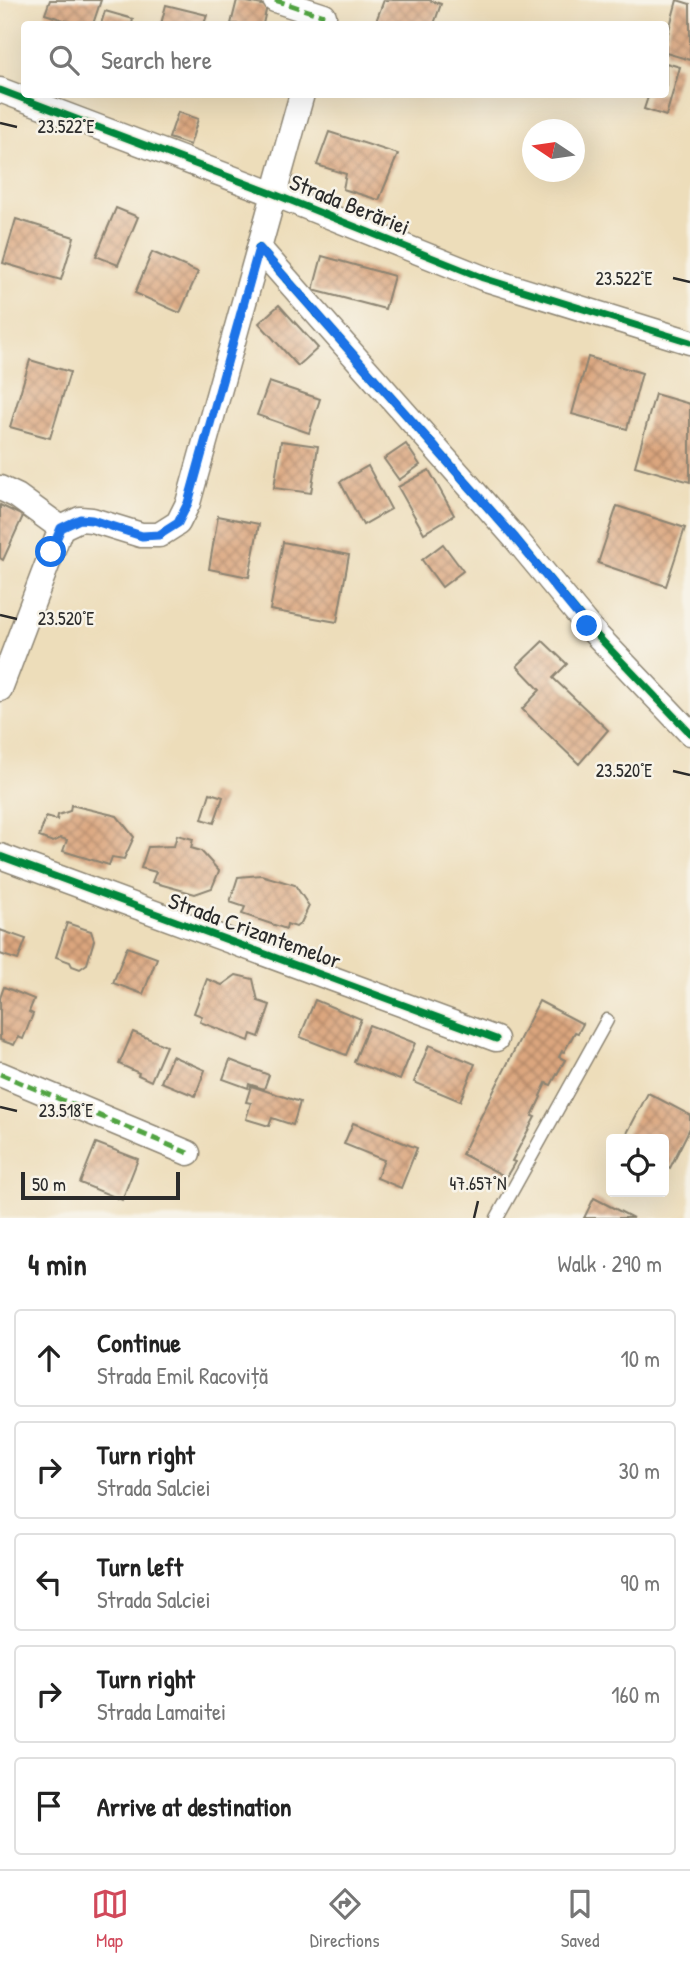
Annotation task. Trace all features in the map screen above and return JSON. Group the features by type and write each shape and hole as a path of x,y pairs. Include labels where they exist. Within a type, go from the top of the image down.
{"street":[{"path":"275,0 324,14"},
{"name":"Strada Berăriei","path":"0,90 21,98"},
{"name":"Strada Berăriei","path":"21,98 274,194 483,278 690,342"},
{"path":"0,689 61,528 80,519 92,520 142,536 159,535 178,523 188,503 301,98"},
{"path":"259,248 515,538 587,626 690,733"},
{"path":"0,488 17,496 61,528"},
{"name":"Strada Crizantemelor","path":"0,856 496,1039"},
{"path":"0,1074 188,1153"}],"lane":[{"path":"497,1218 607,1020"}],"building":[{"path":"50,0 101,0 94,21 67,21 45,14"},
{"path":"237,0 267,6 264,21 232,21"},
{"path":"384,0 429,0 441,4 435,21 376,21"},
{"path":"677,0 690,4 690,60 669,54 669,30"},
{"path":"166,5 207,15 205,21 162,21"},
{"path":"105,11 133,19 133,21 102,21"},
{"path":"669,64 680,67 666,116 644,109 648,98 669,98"},
{"path":"178,112 198,119 190,145 169,138"},
{"path":"329,132 398,154 379,200 343,189 346,174 317,165"},
{"path":"116,208 138,217 118,265 96,256"},
{"path":"16,219 74,237 61,280 3,263"},
{"path":"152,252 198,272 180,313 135,293"},
{"path":"322,256 394,276 385,309 313,290"},
{"path":"279,305 318,348 298,366 259,323"},
{"path":"588,357 642,373 627,429 572,414"},
{"path":"30,360 70,372 50,438 10,427"},
{"path":"269,382 320,399 309,433 257,415"},
{"path":"655,394 690,404 690,482 635,466"},
{"path":"281,441 318,446 311,493 274,488"},
{"path":"406,444 420,465 399,480 384,459"},
{"path":"368,466 391,509 363,525 340,482"},
{"path":"429,470 454,515 424,533 398,487"},
{"path":"0,505 23,516 3,560 0,558"},
{"path":"617,506 685,528 666,586 598,563"},
{"path":"218,516 259,524 249,577 209,569"},
{"path":"283,542 349,555 337,622 270,610"},
{"path":"443,544 463,571 442,587 422,560"},
{"path":"543,641 567,664 553,678 608,730 579,764 522,709 540,690 517,666"},
{"path":"210,793 223,797 214,823 202,819"},
{"path":"71,805 117,816 134,837 124,859 112,857 109,865 63,851 67,840 61,838 53,842 39,837 46,817 57,820 58,815 70,811"},
{"path":"177,835 193,839 191,848 201,851 219,871 212,888 195,894 152,882 156,872 141,868 148,847 174,846"},
{"path":"261,875 295,885 309,906 301,923 296,927 287,924 286,929 242,914 245,907 230,902 238,877"},
{"path":"67,923 91,931 94,940 87,964 80,969 56,957"},
{"path":"0,930 26,939 18,960 0,954"},
{"path":"127,947 157,958 143,994 113,983"},
{"path":"236,975 253,979 258,1001 270,1005 259,1037 251,1034 249,1041 200,1022 202,1016 194,1013 207,979 222,985"},
{"path":"4,987 34,999 29,1012 33,1014 23,1039 18,1037 14,1045 0,1040 0,998"},
{"path":"315,1000 361,1019 346,1055 300,1037"},
{"path":"539,1001 583,1024 578,1033 575,1032 564,1052 562,1051 559,1057 565,1060 551,1085 546,1083 532,1116 535,1117 506,1177 462,1154"},
{"path":"369,1025 415,1043 400,1080 354,1062"},
{"path":"133,1032 166,1046 151,1081 119,1064"},
{"path":"429,1045 475,1064 460,1101 414,1082"},
{"path":"172,1056 205,1070 195,1096 161,1082"},
{"path":"230,1060 269,1075 264,1089 249,1084 248,1088 223,1079"},
{"path":"251,1086 300,1102 293,1125 272,1118 269,1126 246,1119 251,1103 246,1102"},
{"path":"648,1093 690,1115 690,1128 670,1168 669,1134 627,1134"},
{"path":"353,1123 417,1148 401,1188 377,1178 384,1160 344,1144"},
{"path":"96,1143 138,1159 122,1200 80,1183"},
{"path":"594,1198 633,1218 584,1218"}],"marked path":[{"path":"275,0 324,16"},
{"path":"0,1074 188,1153"}],"cycle path":[{"path":"0,90 21,98"},
{"path":"21,98 274,194 483,278 690,342"},
{"path":"259,248 515,538 588,626 690,733"},
{"path":"0,856 496,1039"}],"route":[{"path":"51,552 61,528 80,519 103,523 142,536 159,535 178,523 188,503 259,248 515,538 587,626"}]}
